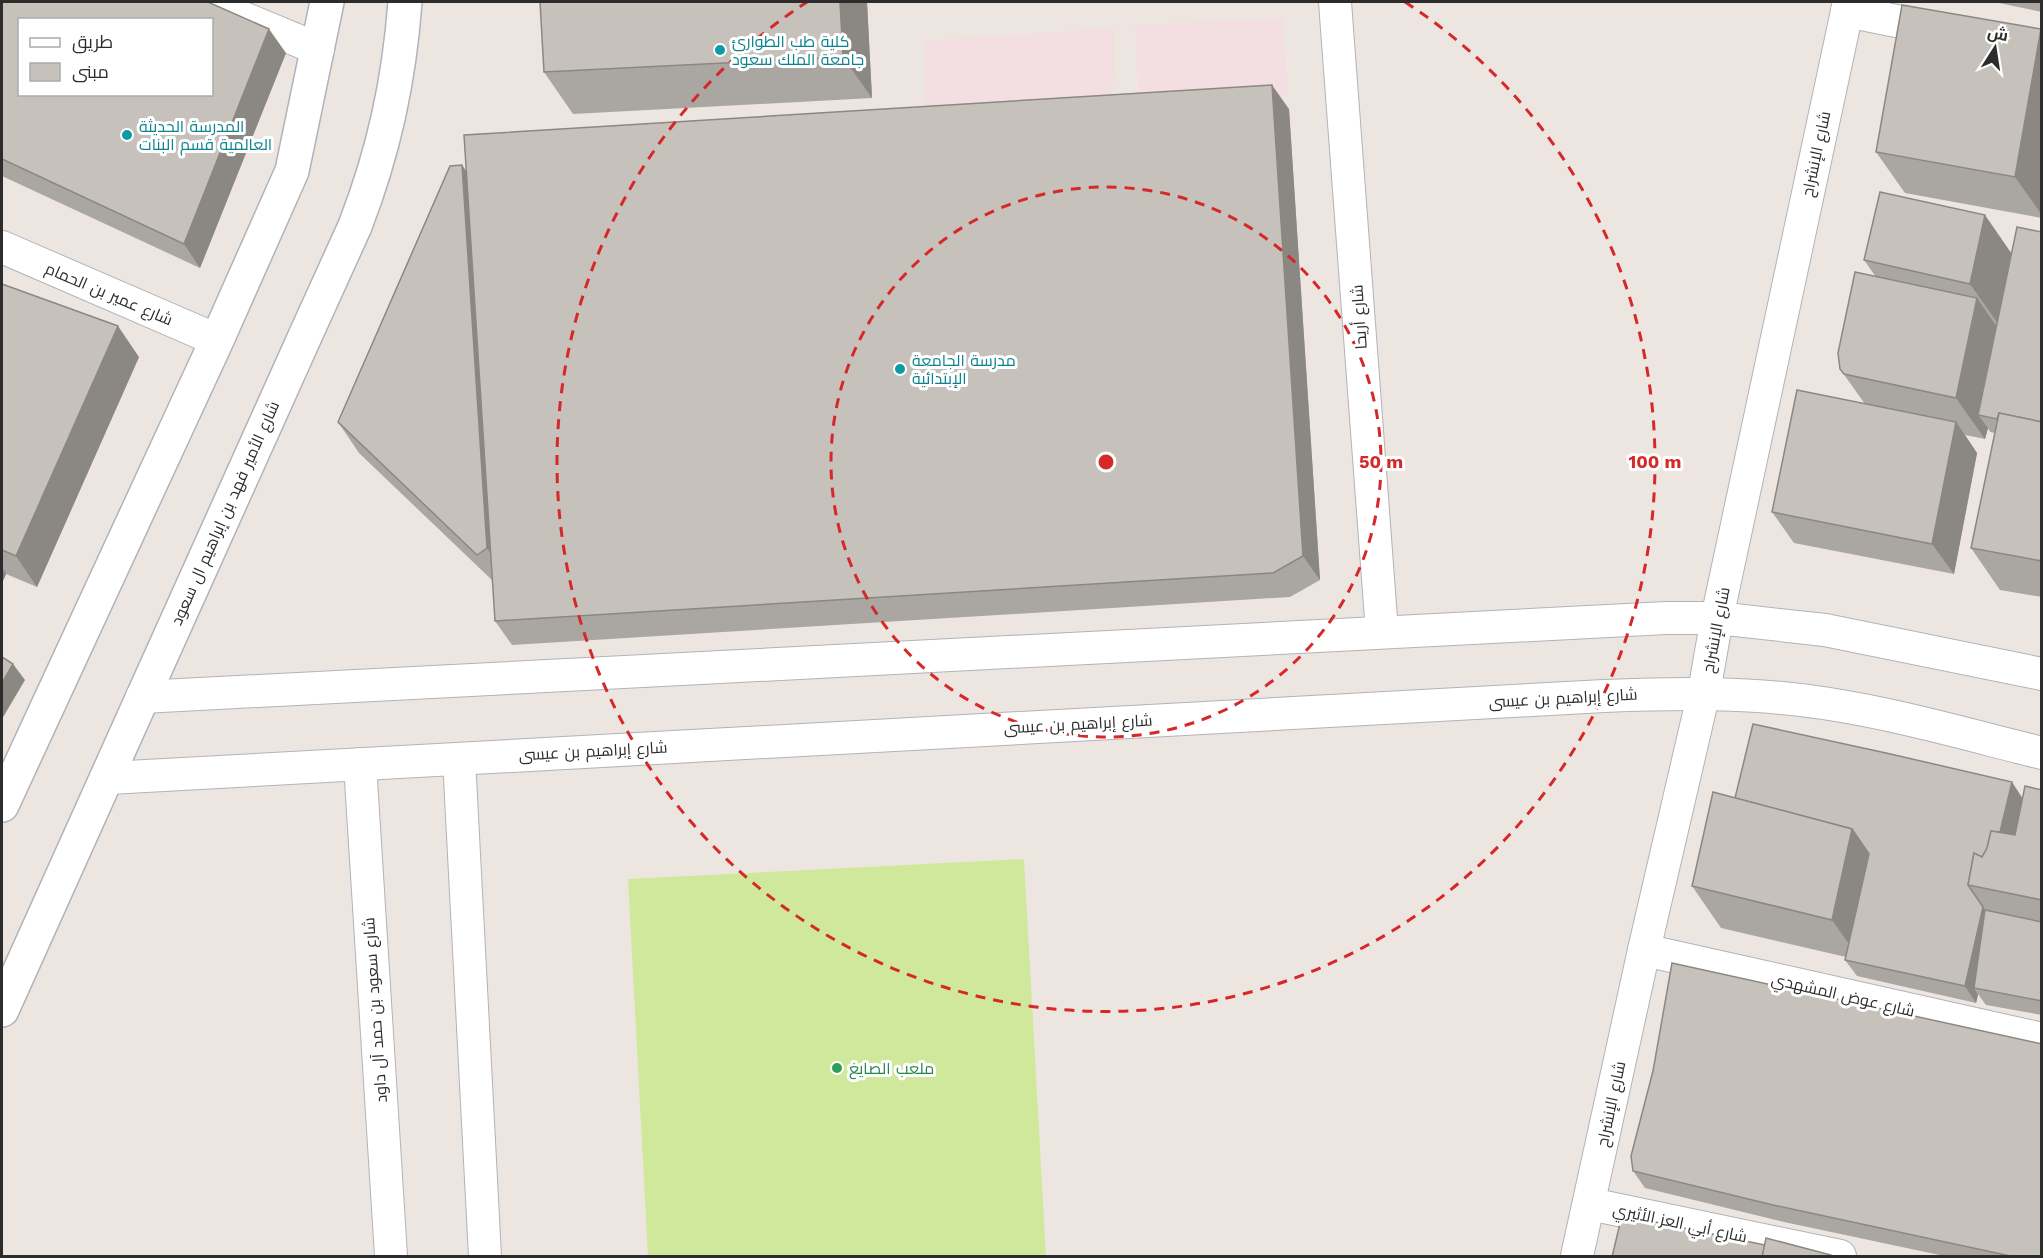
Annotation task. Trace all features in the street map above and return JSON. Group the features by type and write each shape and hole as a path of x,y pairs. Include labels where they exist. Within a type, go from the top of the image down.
{"main road":[{"path":"2,805 217,340 292,171 327,2"},
{"name":"شارع الأمير فهد بن إبراهيم ال سعود","path":"2,1010 109,778 142,696 350,237 372,183 394,93 405,2"}],"street":[{"path":"205,2 318,49"},
{"name":"شارع أريحا","path":"1335,2 1382,632"},
{"path":"1848,6 1973,36"},
{"name":"شارع الإنشراح","path":"1577,1257 1644,950 1704,693 1717,618 1848,6"},
{"name":"شارع عمير بن الحمام","path":"2,247 217,340"},
{"path":"142,696 1611,620 1717,618 1825,630 2042,674"},
{"name":"شارع إبراهيم بن عيسى","path":"109,778 1593,696 1704,693 1823,703 1871,712 2042,753"},
{"path":"459,759 485,1257"},
{"name":"شارع سعود بن حمد آل داود","path":"360,764 390,1257"},
{"name":"شارع عوض المشهدي","path":"1644,950 2042,1039"},
{"name":"شارع أبي العز الأثيري","path":"1590,1204 1840,1257"}],"shaded area":[{"path":"1283,18 1288,97 1139,105 1135,25"},
{"path":"1114,28 1113,115 926,127 924,41"}],"green space":[{"name":"ملعب الصايغ","path":"1024,859 1046,1256 648,1256 628,879"}],"building":[{"name":"المدرسة الحديثة العالمية قسم البنات","path":"2,2 208,2 269,29 184,244 2,159"},
{"path":"540,2 840,2 843,57 544,72"},
{"path":"1902,5 2041,29 2015,177 1876,152"},
{"name":"مدرسة الجامعة الإبتدائية","path":"1272,85 1303,556 1273,573 495,621 464,135"},
{"path":"462,165 487,548 477,555 338,422 450,166"},
{"path":"1880,192 1985,215 1970,284 1864,260"},
{"path":"2017,227 2042,232 2042,422 1999,413 1997,419 1978,415"},
{"path":"1855,272 1977,298 1956,398 1844,374 1840,369 1838,353"},
{"path":"2,284 118,326 16,556 2,550"},
{"path":"1797,390 1956,422 1932,544 1772,512"},
{"path":"1999,413 2042,422 2042,561 1971,548"},
{"path":"2,657 13,664 2,683"},
{"path":"1753,724 2012,782 2000,832 1991,831 1982,857 1974,853 1968,885 1983,907 1965,986 1845,960 1869,854 1852,829 1735,798"},
{"path":"2025,786 2042,790 2042,900 1968,885 1974,853 1982,857 1991,831 2015,835"},
{"path":"1713,792 1852,829 1832,920 1692,886"},
{"path":"1985,910 2042,922 2042,1001 1974,988"},
{"path":"1672,963 2042,1044 2042,1257 2015,1257 1773,1205 1633,1171 1631,1156 1653,1071"},
{"path":"1622,1215 1765,1245 1762,1257 1612,1257"},
{"path":"1766,1238 1831,1255 1831,1257 1762,1257"}],"place":[{"name":"كلية طب الطوارئ جامعة الملك سعود","path":"720,50"},
{"name":"المدرسة الحديثة العالمية قسم البنات","path":"127,135"},
{"name":"مدرسة الجامعة الإبتدائية","path":"900,369"},
{"name":"ملعب الصايغ","path":"837,1068"}]}
